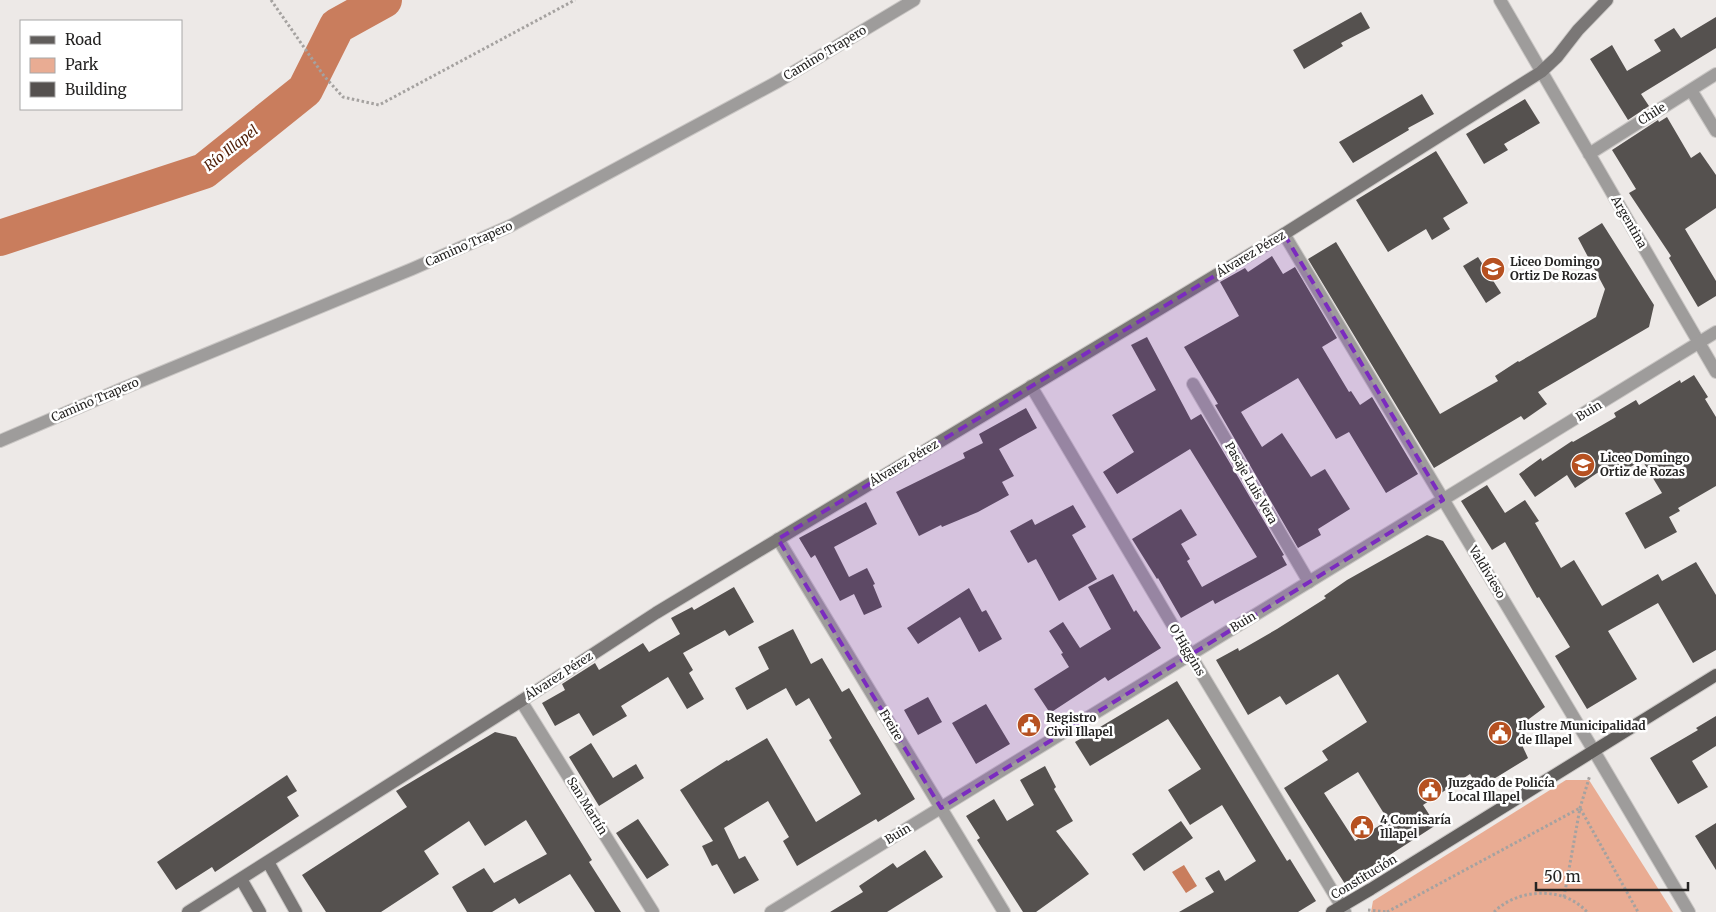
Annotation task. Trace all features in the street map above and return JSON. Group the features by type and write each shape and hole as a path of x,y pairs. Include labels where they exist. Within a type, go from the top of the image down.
{"main road":[{"name":"Álvarez Pérez","path":"188,912 656,613 1284,234 1541,72 1557,58 1578,30 1607,0"},
{"name":"Constitución","path":"1340,910 1716,675"},
{"path":"268,862 296,912"},
{"path":"241,879 260,912"}],"street":[{"name":"Camino Trapero","path":"0,441 412,269 510,226 777,82 914,0"},
{"path":"1500,0 1541,72"},
{"name":"Argentina","path":"1541,72 1716,372"},
{"name":"Chile","path":"1589,154 1716,74"},
{"path":"1691,90 1716,131"},
{"name":"Valdivieso","path":"1284,234 1594,750 1689,912"},
{"name":"Buin","path":"771,912 1716,332"},
{"name":"Pasaje Luis Vera","path":"1193,384 1309,582"},
{"name":"O'Higgins","path":"1031,386 1340,910"},
{"name":"Freire","path":"778,539 1004,912"},
{"name":"San Martín","path":"521,700 653,912"}],"path":[{"path":"271,0 324,76 343,97 379,105 575,0"},
{"path":"1564,897 1580,808 1589,780 1594,750"},
{"path":"1387,912 1580,808"},
{"path":"1580,808 1638,912"},
{"path":"1494,912 1500,906 1520,896 1542,892 1564,897 1583,907 1587,912"}],"highlighted area":[{"path":"1284,234 1443,500 941,808 778,539"}],"green space":[{"path":"1566,780 1589,780 1673,912 1371,912 1373,901"}],"shaded area":[{"path":"1184,865 1197,886 1186,893 1172,872"}],"building":[{"path":"1361,12 1370,28 1341,43 1343,46 1304,69 1293,50"},
{"path":"1716,17 1716,48 1641,94 1649,106 1628,120 1590,59 1612,45 1627,71 1661,51 1654,40 1674,28 1681,38"},
{"path":"1422,94 1434,114 1353,163 1339,142"},
{"path":"1525,99 1540,123 1504,144 1508,150 1484,164 1466,134"},
{"path":"1667,117 1691,158 1700,152 1716,175 1716,208 1685,229 1716,281 1716,296 1698,307 1669,258 1671,256 1629,193 1636,189 1612,150 1658,120 1659,122"},
{"path":"1436,151 1468,203 1443,218 1450,229 1432,240 1426,229 1388,252 1356,200"},
{"path":"1602,223 1654,305 1649,327 1538,392 1547,404 1524,420 1521,416 1434,468 1308,259 1336,242 1440,414 1498,381 1495,376 1518,361 1596,317 1605,289 1578,238"},
{"path":"1272,256 1283,274 1295,267 1337,338 1322,347 1349,392 1351,391 1360,405 1372,397 1418,474 1386,493 1349,432 1336,439 1298,378 1241,412 1262,447 1282,433 1311,477 1325,469 1350,509 1318,529 1321,535 1298,548 1215,405 1218,404 1184,347 1239,316 1220,282 1245,268 1248,272"},
{"path":"1478,257 1501,293 1486,303 1463,266"},
{"path":"1147,337 1191,420 1201,414 1284,555 1282,556 1287,565 1215,604 1213,600 1181,618 1158,578 1132,539 1181,509 1197,535 1181,544 1190,559 1187,561 1202,587 1257,557 1190,449 1117,494 1103,472 1134,452 1112,415 1156,390 1131,345"},
{"path":"1694,375 1708,397 1705,399 1716,417 1716,486 1678,508 1680,511 1669,517 1677,532 1645,549 1625,513 1662,493 1642,460 1612,478 1606,467 1575,488 1567,475 1535,497 1519,474 1541,458 1542,461 1572,441 1616,417 1614,413 1636,400 1639,405 1680,380 1681,383"},
{"path":"1026,408 1037,428 999,449 1014,476 1002,482 1009,495 978,512 942,527 941,525 919,536 896,492 965,458 963,453 983,443 979,434"},
{"path":"1487,485 1505,513 1525,500 1539,521 1535,523 1561,568 1574,560 1602,606 1658,574 1662,581 1696,562 1716,595 1716,650 1693,663 1658,603 1608,631 1637,679 1587,709 1555,656 1570,647 1539,597 1537,598 1505,542 1492,550 1461,501"},
{"path":"866,502 877,524 834,547 849,577 867,568 875,584 873,585 882,607 864,615 854,594 840,601 815,555 811,558 799,538"},
{"path":"1073,505 1086,527 1072,535 1097,579 1059,601 1036,559 1028,563 1010,531 1032,519 1035,525"},
{"path":"1427,535 1443,541 1545,707 1525,722 1522,745 1528,758 1479,788 1470,774 1423,805 1436,825 1345,884 1284,788 1328,760 1322,751 1367,722 1338,674 1286,705 1280,696 1248,715 1216,660 1238,648 1239,651 1277,629 1326,598 1324,596 1347,580","holes":["1358,772 1388,820 1355,841 1324,793"]},
{"path":"1113,574 1134,612 1136,610 1161,648 1108,681 1105,677 1050,713 1034,689 1069,667 1061,654 1063,653 1049,631 1063,622 1080,648 1111,629 1088,587"},
{"path":"734,587 754,622 729,636 725,630 683,653 693,670 689,673 704,699 687,709 668,677 621,706 627,716 593,736 579,713 555,726 542,703 565,690 562,684 595,663 599,670 643,643 649,652 680,634 671,618 692,607 694,610"},
{"path":"969,588 982,612 986,610 1002,639 979,652 960,617 918,644 907,628"},
{"path":"793,629 811,664 822,658 842,692 849,688 915,799 878,822 876,819 797,866 783,841 789,837 768,801 724,828 739,859 745,856 759,880 734,894 717,864 712,866 702,846 713,841 680,790 727,760 767,738 816,822 861,794 829,740 832,738 809,698 796,706 786,688 747,710 735,688 769,669 758,647"},
{"path":"1177,681 1287,861 1290,859 1316,901 1298,912 1179,912 1214,892 1205,878 1219,870 1225,881 1256,861 1222,805 1190,825 1168,790 1201,769 1168,719 1090,766 1075,742"},
{"path":"928,697 942,722 918,735 904,710"},
{"path":"986,704 1010,744 976,764 952,723"},
{"path":"1716,716 1716,746 1692,761 1708,787 1678,804 1650,758 1698,730 1696,728"},
{"path":"495,732 516,737 592,860 589,862 621,912 595,912 570,874 519,904 515,898 492,912 467,912 452,887 484,868 494,883 547,854 526,820 485,846 469,821 424,851 439,874 381,912 326,912 302,875 407,807 396,791"},
{"path":"591,743 613,778 636,764 644,778 599,806 569,757"},
{"path":"1045,766 1056,787 1054,789 1073,821 1056,831 1089,874 1036,912 1023,912 977,840 980,838 966,816 994,799 1007,821 1034,805 1020,780"},
{"path":"287,775 297,791 287,797 299,816 215,872 212,867 176,890 157,862"},
{"path":"638,819 669,865 647,879 616,833"},
{"path":"1181,821 1193,838 1144,871 1132,854"},
{"path":"1716,823 1716,870 1695,836"},
{"path":"925,850 943,877 887,912 830,912 863,892 859,886 893,863 897,868"}],"waterway":[{"name":"Río Illapel","path":"0,238 204,171 305,90 337,26 384,0"}],"place":[{"name":"Liceo Domingo Ortiz De Rozas","path":"1493,269"},
{"name":"Liceo Domingo Ortiz de Rozas","path":"1583,465"},
{"name":"Registro Civil Illapel","path":"1029,725"},
{"name":"Ilustre Municipalidad de Illapel","path":"1500,733"},
{"name":"Juzgado de Policía Local Illapel","path":"1430,790"},
{"name":"4 Comisaría Illapel","path":"1362,827"}]}
